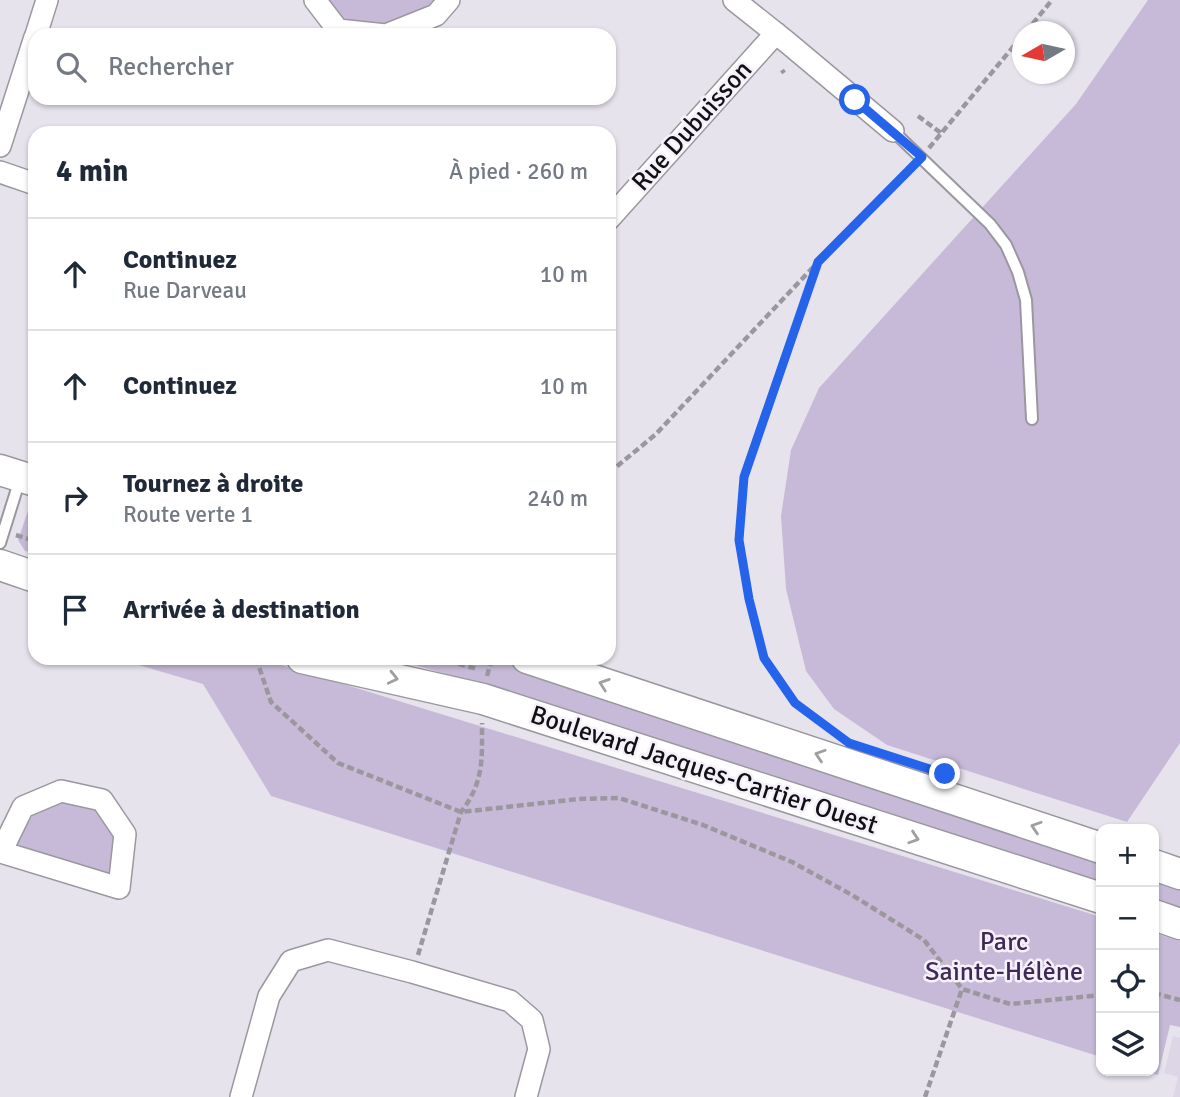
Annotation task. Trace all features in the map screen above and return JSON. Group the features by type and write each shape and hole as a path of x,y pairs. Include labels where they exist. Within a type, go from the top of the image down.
{"main road":[{"path":"0,565 28,575"},
{"name":"Boulevard Jacques-Cartier Ouest","path":"350,665 486,685 1096,896"},
{"name":"Boulevard Jacques-Cartier Ouest","path":"548,665 1096,846"},
{"path":"1159,867 1180,874"},
{"path":"1159,917 1180,924"}],"street":[{"path":"38,28 47,0"},
{"path":"315,0 336,28"},
{"path":"404,28 436,15 449,0"},
{"path":"734,0 893,131"},
{"name":"Rue Dubuisson","path":"616,211 776,33"},
{"path":"0,146 28,58"},
{"path":"0,172 28,182"},
{"path":"61,791 102,800 125,834 119,888 1,852 23,807 61,791"},
{"path":"241,1097 269,996 291,961 328,950 510,1001 532,1020 539,1049 526,1097"}],"lane":[{"path":"893,131 990,223 1006,245 1027,300 1032,419"},
{"path":"0,543 19,476"}],"path":[{"path":"1034,21 1052,0"},
{"path":"616,467 656,434 818,262 922,157 1012,48"},
{"path":"918,116 941,134"},
{"path":"818,262 744,477 739,540 749,599 764,658 795,703 838,735"},
{"path":"259,665 271,702 338,763 461,813 579,799 619,798 703,825 792,862 852,895 924,940 962,989 1010,1004 1096,995"},
{"path":"450,665 486,685"},
{"path":"412,972 461,813 473,797 480,778 486,685 490,665"},
{"path":"925,1097 962,989"},
{"path":"1159,994 1180,1000"}],"shaded area":[{"path":"1173,1036 1180,1038 1180,1097 1173,1097 1178,1077 1164,1073"}],"green space":[{"path":"315,0 449,0 399,28 336,28"},
{"path":"1148,0 1180,0 1180,743 1127,822 887,745 834,709 806,671 786,589 781,516 791,450 819,388 1076,104"},
{"path":"28,511 28,552 18,540"},
{"name":"Parc Sainte-Hélène","path":"139,665 282,665 1096,915 1096,1055 271,796 203,684"},
{"path":"415,665 514,665 1096,862 1096,885 500,690"},
{"path":"62,801 96,809 115,837 110,875 14,845 33,815"},
{"path":"1159,884 1180,890 1180,912 1159,906"},
{"name":"Parc Sainte-Hélène","path":"1159,935 1180,941 1180,1027 1170,1025 1159,1071"}],"route":[{"path":"855,100 922,157 818,262 744,477 739,540 749,599 764,658 795,703 849,743 945,774"}]}
